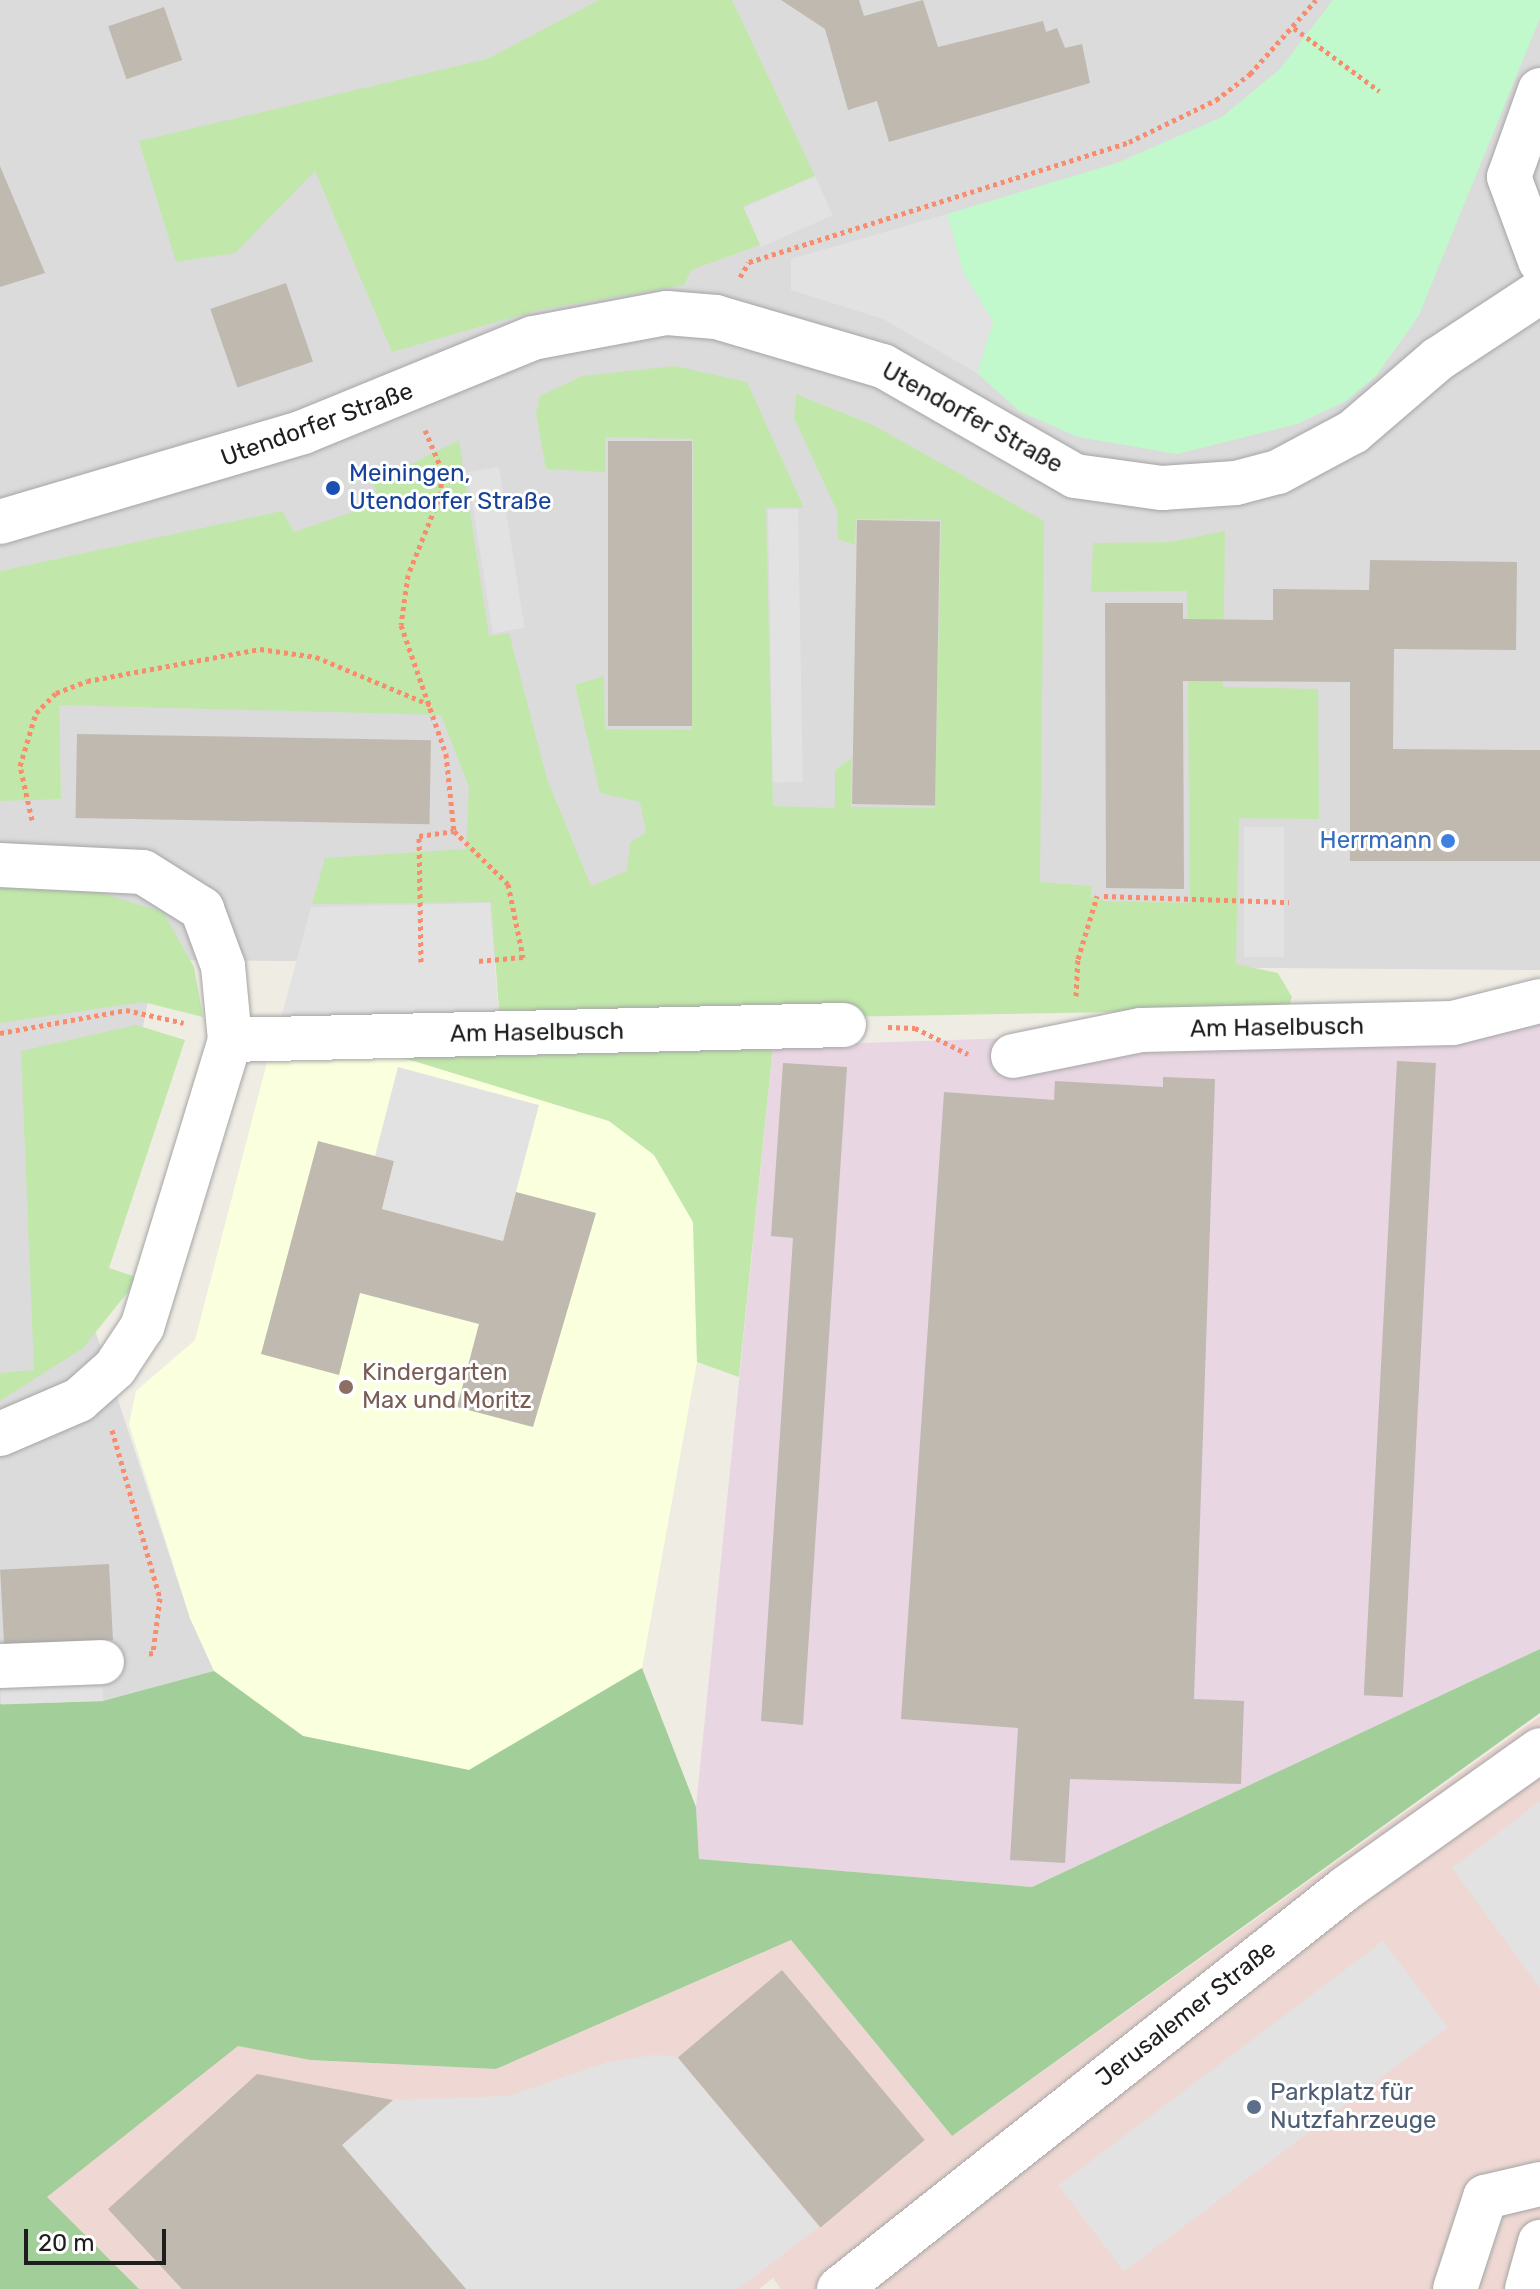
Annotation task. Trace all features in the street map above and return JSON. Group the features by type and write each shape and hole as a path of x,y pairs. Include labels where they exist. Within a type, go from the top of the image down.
{"street":[{"path":"1540,90 1509,177 1540,261"},
{"name":"Utendorfer Straße","path":"0,522 224,460 409,392 533,338 599,320 716,317 883,366 1075,476 1206,487 1314,456 1494,318 1540,292"},
{"path":"0,865 62,864 143,872 202,909 223,966 230,1040 142,1327 97,1384 79,1400 0,1434"},
{"name":"Am Haselbusch","path":"1013,1056 1141,1030 1453,1023 1540,1001"},
{"name":"Am Haselbusch","path":"230,1040 844,1025"},
{"path":"0,1666 102,1662"},
{"name":"Jerusalemer Straße","path":"839,2289 1346,1888 1540,1750"},
{"path":"1455,2289 1485,2197 1540,2184"},
{"path":"1527,2289 1540,2242"}],"path":[{"path":"716,317 749,262 1129,142 1216,100 1294,28 1316,0"},
{"path":"1294,28 1379,91"},
{"path":"409,392 441,468 438,511 408,575 401,625 446,754 454,831 508,884 518,912 523,957 477,961"},
{"path":"62,864 25,809 20,766 36,713 56,693 136,670 260,649 316,657 431,705"},
{"path":"421,962 419,836 454,831"},
{"path":"1073,1044 1078,959 1101,896 1289,902"},
{"path":"0,1033 126,1010 230,1040"},
{"path":"844,1025 915,1028 966,1054 1013,1056"},
{"path":"97,1384 160,1598 153,1653 102,1662"}],"shaded area":[{"path":"0,0 1540,0 1540,970 156,960 88,1309 190,1618 214,1671 99,1722 0,1727"},
{"path":"815,176 832,215 761,247 744,208"},
{"path":"947,214 963,272 993,322 977,373 883,319 791,290 791,259"},
{"path":"499,467 524,628 493,633 467,472"},
{"path":"798,509 803,782 773,782 768,510"},
{"path":"1244,827 1284,827 1284,957 1244,957"},
{"path":"490,903 499,1016 281,1018 311,907"},
{"path":"1540,1020 1540,1649 1032,1887 699,1859 696,1807 773,1046"},
{"path":"378,1050 609,1121 654,1155 693,1222 697,1362 642,1668 469,1770 303,1736 214,1671 190,1618 129,1424 136,1391 195,1340 267,1062"},
{"path":"398,1067 539,1105 503,1241 382,1209 394,1161 375,1156"},
{"path":"102,1668 103,1701 1,1705 0,1672"},
{"path":"1540,1716 1540,2289 781,2289 773,2278 759,2289 139,2289 46,2197 238,2045 310,2060 496,2069 791,1940 952,2136"},
{"path":"1540,1801 1540,1988 1452,1868"},
{"name":"Parkplatz für Nutzfahrzeuge","path":"1383,1941 1448,2027 1124,2272 1059,2185"},
{"path":"655,2055 677,2057 819,2227 738,2289 466,2289 342,2145 393,2100 508,2096 608,2062"}],"green space":[{"path":"599,0 732,0 815,176 744,206 760,245 691,270 684,285 538,310 392,352 315,171 235,253 176,262 139,141 487,59"},
{"path":"1333,0 1540,0 1540,18 1419,315 1376,376 1346,401 1297,424 1177,454 1078,437 1019,411 977,373 993,322 963,272 947,214 1117,163 1222,117 1280,69"},
{"path":"674,366 747,382 804,508 766,507 773,806 835,808 835,770 852,758 851,807 935,808 941,520 856,519 855,545 838,539 837,511 794,418 796,394 873,425 1044,521 1040,882 1091,886 1091,896 1105,901 1190,903 1187,591 1091,592 1093,543 1170,542 1225,531 1223,687 1318,689 1319,819 1239,818 1236,964 1278,973 1292,997 1288,1009 500,1023 491,902 312,904 325,858 466,849 469,787 441,715 59,705 61,799 0,801 0,571 282,511 294,532 380,503 373,483 459,440 489,636 509,633 547,779 591,886 627,871 630,843 646,832 640,802 600,793 575,685 604,676 605,729 692,730 693,439 605,437 605,472 546,469 536,414 540,396 582,376"},
{"path":"0,886 78,886 163,912 194,967 203,1017 143,1002 0,1023"},
{"path":"136,1025 185,1040 109,1268 139,1278 83,1348 0,1401 0,1373 34,1370 21,1051"},
{"path":"773,1046 739,1377 697,1362 693,1222 654,1155 609,1121 378,1050"},
{"path":"1540,1649 1540,1713 952,2136 791,1940 496,2069 310,2060 238,2046 47,2197 139,2289 0,2289 0,1704 103,1701 214,1671 303,1736 469,1770 642,1668 696,1807 699,1859 1032,1887"}],"building":[{"path":"781,0 859,0 864,16 923,0 938,47 1043,21 1046,32 1057,28 1065,48 1082,44 1090,83 889,142 877,101 848,110 825,29"},
{"path":"164,7 182,60 126,79 108,26"},
{"path":"0,166 45,273 0,287"},
{"path":"286,283 313,361 237,388 210,309"},
{"path":"608,441 692,441 692,726 608,726"},
{"path":"857,520 940,521 935,805 852,804"},
{"path":"1370,560 1517,562 1516,650 1394,649 1393,749 1540,750 1540,861 1350,861 1350,682 1183,681 1184,889 1106,888 1105,603 1183,603 1183,619 1273,620 1273,589 1369,590"},
{"path":"77,734 431,740 429,824 76,818"},
{"path":"1397,1061 1436,1063 1403,1697 1364,1695"},
{"path":"783,1063 847,1067 803,1725 761,1721 793,1238 771,1236"},
{"path":"1163,1077 1215,1079 1194,1699 1244,1701 1241,1784 1070,1779 1065,1863 1010,1860 1018,1728 901,1719 944,1092 1054,1100 1055,1081 1163,1087"},
{"path":"318,1141 394,1161 382,1209 503,1241 516,1192 596,1213 533,1427 457,1407 479,1324 360,1293 339,1375 261,1354"},
{"path":"109,1564 113,1640 4,1646 0,1570"},
{"path":"782,1970 925,2140 821,2227 678,2057"},
{"path":"257,2074 393,2100 342,2145 466,2289 182,2289 108,2209"}],"place":[{"name":"Meiningen, Utendorfer Straße","path":"333,488"},
{"name":"Herrmann","path":"1448,841"},
{"name":"Kindergarten Max und Moritz","path":"346,1387"},
{"name":"Parkplatz für Nutzfahrzeuge","path":"1254,2107"}]}
